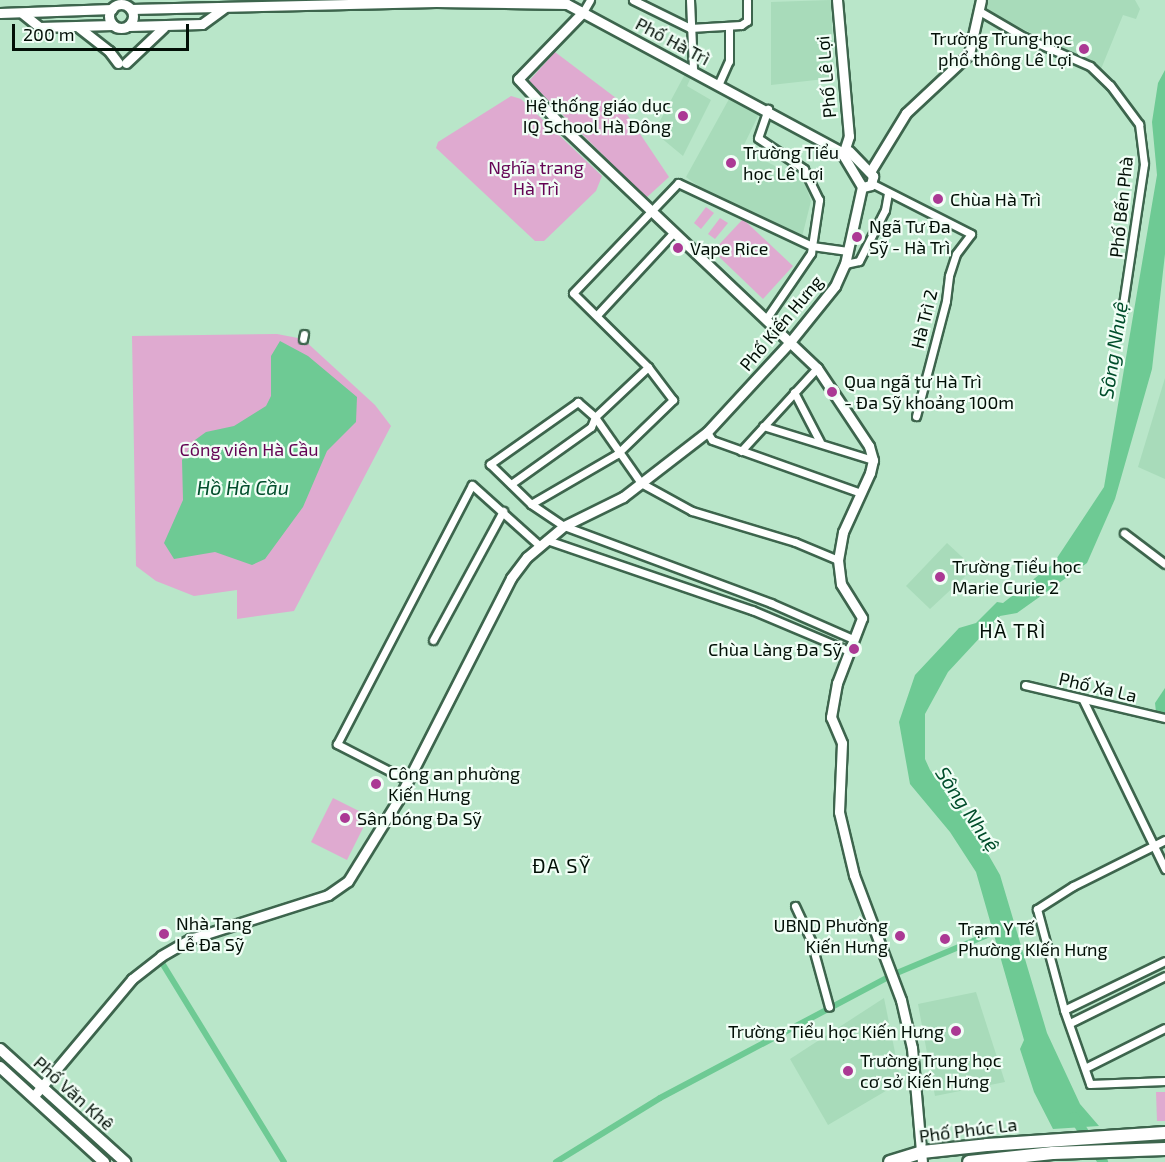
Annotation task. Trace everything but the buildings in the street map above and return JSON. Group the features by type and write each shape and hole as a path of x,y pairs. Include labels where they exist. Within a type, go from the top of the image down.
{"highway":[{"name":"Phố Phúc La","path":"890,1162 1053,1140 1165,1133"},
{"name":"Phố Phúc La","path":"969,1162 1049,1153 1165,1149"}],"main road":[{"name":"Phố Văn Khê","path":"0,1049 125,1162"},
{"name":"Phố Văn Khê","path":"0,1067 104,1162"}],"street":[{"path":"590,0 583,12 518,79 817,368 858,425 873,460 861,494 843,532 838,560 841,584 862,618 849,651 831,717 842,743 839,812 854,875 901,1000 914,1059 922,1157"},
{"path":"633,0 690,28 729,26 747,21 747,0"},
{"path":"690,0 693,70"},
{"name":"Phố Lê Lợi","path":"837,0 847,154"},
{"path":"873,183 862,187 864,173 906,112 969,54 981,12 981,0"},
{"name":"Phố Hà Trì","path":"129,5 224,8 480,1 567,4 768,109 847,154"},
{"path":"113,25 109,15 114,5"},
{"path":"0,13 22,14 129,5 133,19 129,26"},
{"path":"22,14 39,27 113,25 164,27 202,24 224,8"},
{"name":"Phố Bến Phà","path":"981,12 1024,37 1090,66 1110,85 1139,124 1144,164 1122,311"},
{"path":"77,26 122,63 164,27"},
{"path":"719,84 729,61 729,26"},
{"path":"766,319 812,246 819,200 804,169 758,138 768,109"},
{"path":"845,264 859,261 885,210 888,193 873,183 847,154"},
{"path":"531,504 617,454 673,400 648,368 573,293 678,183 685,183 812,246 848,251"},
{"name":"Phố Kiến Hưng","path":"33,1097 132,979 161,956 189,939 328,896 348,881 407,780 511,578 543,543 564,526 641,483 707,432 790,342 835,286 845,264 862,187"},
{"name":"Hà Trì 2","path":"888,193 971,234 956,254 949,276 916,416"},
{"path":"597,315 674,232"},
{"path":"511,484 591,427 595,417 648,368"},
{"path":"741,451 817,368"},
{"path":"794,392 820,442"},
{"path":"838,560 795,542 692,511 641,483 617,454 595,417 575,402 490,464 531,504 564,526 771,603 853,639"},
{"path":"763,426 873,460"},
{"path":"707,432 712,440 861,494"},
{"path":"407,780 337,744 472,485 543,543 752,610 849,651"},
{"path":"433,640 503,511"},
{"path":"1124,533 1165,564"},
{"name":"Phố Xa La","path":"1024,685 1165,718"},
{"path":"1083,700 1165,869"},
{"path":"1165,840 1073,886 1037,909 1065,1010 1090,1084 1165,1081"},
{"path":"795,906 807,929 829,1007"},
{"path":"1065,1010 1165,961"},
{"path":"1070,1023 1165,976"},
{"path":"1084,1068 1165,1028"},
{"path":"1049,1153 1077,1162"}],"shaded area":[{"path":"831,0 834,78 771,85 771,2"},
{"name":"Trường Trung học phổ thông Lê Lợi","path":"985,0 1135,0 1140,9 1136,19 1123,15 1101,69 984,9"},
{"name":"Hệ thống giáo dục IQ School Hà Đông","path":"685,74 691,77 687,86 711,100 683,156 654,132"},
{"name":"Trường Tiểu học Lê Lợi","path":"729,99 759,114 742,149 804,181 811,201 802,237 702,189 686,177"},
{"path":"1165,378 1165,479 1138,467"},
{"name":"Trường Tiểu học Marie Curie 2","path":"947,543 974,568 930,609 906,586"},
{"name":"Trường Tiểu học Kiến Hưng","path":"976,992 1005,1082 935,1096 918,1004"},
{"name":"Trường Trung học cơ sở Kiến Hưng","path":"884,998 901,1082 828,1125 790,1059"}],"green space":[{"path":"555,52 616,98 669,177 646,198 529,81"},
{"name":"Nghĩa trang Hà Trì","path":"511,96 521,99 602,176 596,191 544,241 535,241 436,148 438,142"},
{"path":"706,207 714,213 701,229 694,223"},
{"path":"720,218 728,223 715,239 708,234"},
{"path":"743,219 793,266 763,299 713,251"},
{"name":"Công viên Hà Cầu","path":"277,334 303,339 375,405 391,426 294,611 237,619 237,590 194,596 156,581 136,566 132,336"},
{"path":"333,798 369,816 347,860 311,842"},
{"path":"1156,1092 1165,1092 1165,1121 1157,1121"}],"water":[{"path":"1165,70 1165,254 1152,369 1115,499 1087,563 1017,613 1000,616 948,672 925,714 925,759 930,770 969,821 1000,875 1047,1033 1080,1104 1099,1126 1053,1129 1034,1092 1020,1049 1024,1040 976,872 950,832 910,784 899,722 915,675 959,628 976,623 997,602 1003,603 1053,564 1104,487 1157,175 1152,122 1158,83"},
{"name":"Hồ Hà Cầu","path":"280,341 308,356 357,397 356,422 327,451 303,507 265,559 252,565 215,552 174,559 164,543 183,500 182,460 195,440 206,432 234,426 266,406 271,396 271,356"},
{"path":"1165,688 1165,713 1156,712 1155,703"}],"waterway":[{"path":"556,1162 660,1098 892,975 992,933"},
{"path":"159,958 284,1162"},
{"name":"Sông Nhuệ","path":"1074,1117 1103,1162"}],"place":[{"name":"Trường Trung học phổ thông Lê Lợi","path":"1084,49"},
{"name":"Hệ thống giáo dục IQ School Hà Đông","path":"683,116"},
{"name":"Trường Tiểu học Lê Lợi","path":"731,163"},
{"name":"Chùa Hà Trì","path":"938,199"},
{"name":"Ngã Tư Đa Sỹ - Hà Trì","path":"857,237"},
{"name":"Vape Rice","path":"678,248"},
{"name":"Qua ngã tư Hà Trì - Đa Sỹ khoảng 100m","path":"832,392"},
{"name":"Trường Tiểu học Marie Curie 2","path":"940,577"},
{"name":"Chùa Làng Đa Sỹ","path":"854,649"},
{"name":"Công an phường Kiến Hưng","path":"376,784"},
{"name":"Sân bóng Đa Sỹ","path":"345,818"},
{"name":"Nhà Tang Lễ Đa Sỹ","path":"164,934"},
{"name":"UBND Phường Kiến Hưng","path":"900,936"},
{"name":"Trạm Y Tế Phường KIến Hưng","path":"945,939"},
{"name":"Trường Tiểu học Kiến Hưng","path":"956,1031"},
{"name":"Trường Trung học cơ sở Kiến Hưng","path":"848,1071"}],"district":[{"name":"HÀ TRÌ","path":"1013,630"},
{"name":"ĐA SỸ","path":"562,865"}]}
